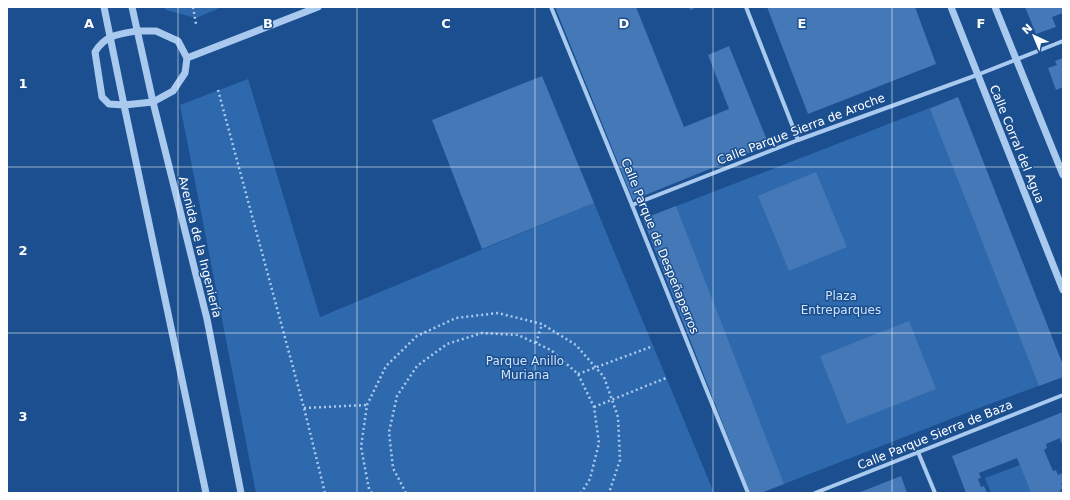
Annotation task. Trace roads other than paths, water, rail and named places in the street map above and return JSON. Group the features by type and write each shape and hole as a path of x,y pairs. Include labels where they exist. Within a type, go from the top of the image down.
{"street":[{"path":"104,7 206,493"},
{"name":"Avenida de la Ingeniería","path":"132,7 153,102 207,319 241,493"},
{"path":"187,58 318,7"},
{"name":"Calle Parque de Despeñaperros","path":"551,7 748,493"},
{"path":"746,7 798,140"},
{"name":"Calle Corral del Agua","path":"951,7 1063,290"},
{"path":"995,7 1063,175"},
{"path":"137,31 156,31 178,41 187,58 185,74 173,91 153,102 124,106 109,104 102,97 95,52 110,36 137,31"},
{"name":"Calle Parque Sierra de Aroche","path":"632,204 798,140 978,75 1063,41"},
{"name":"Calle Parque Sierra de Baza","path":"815,493 1063,395"},
{"path":"918,452 935,493"}],"park label":[{"name":"Plaza Entreparques","path":"841,303"},
{"name":"Parque Anillo Muriana","path":"525,368"}]}
